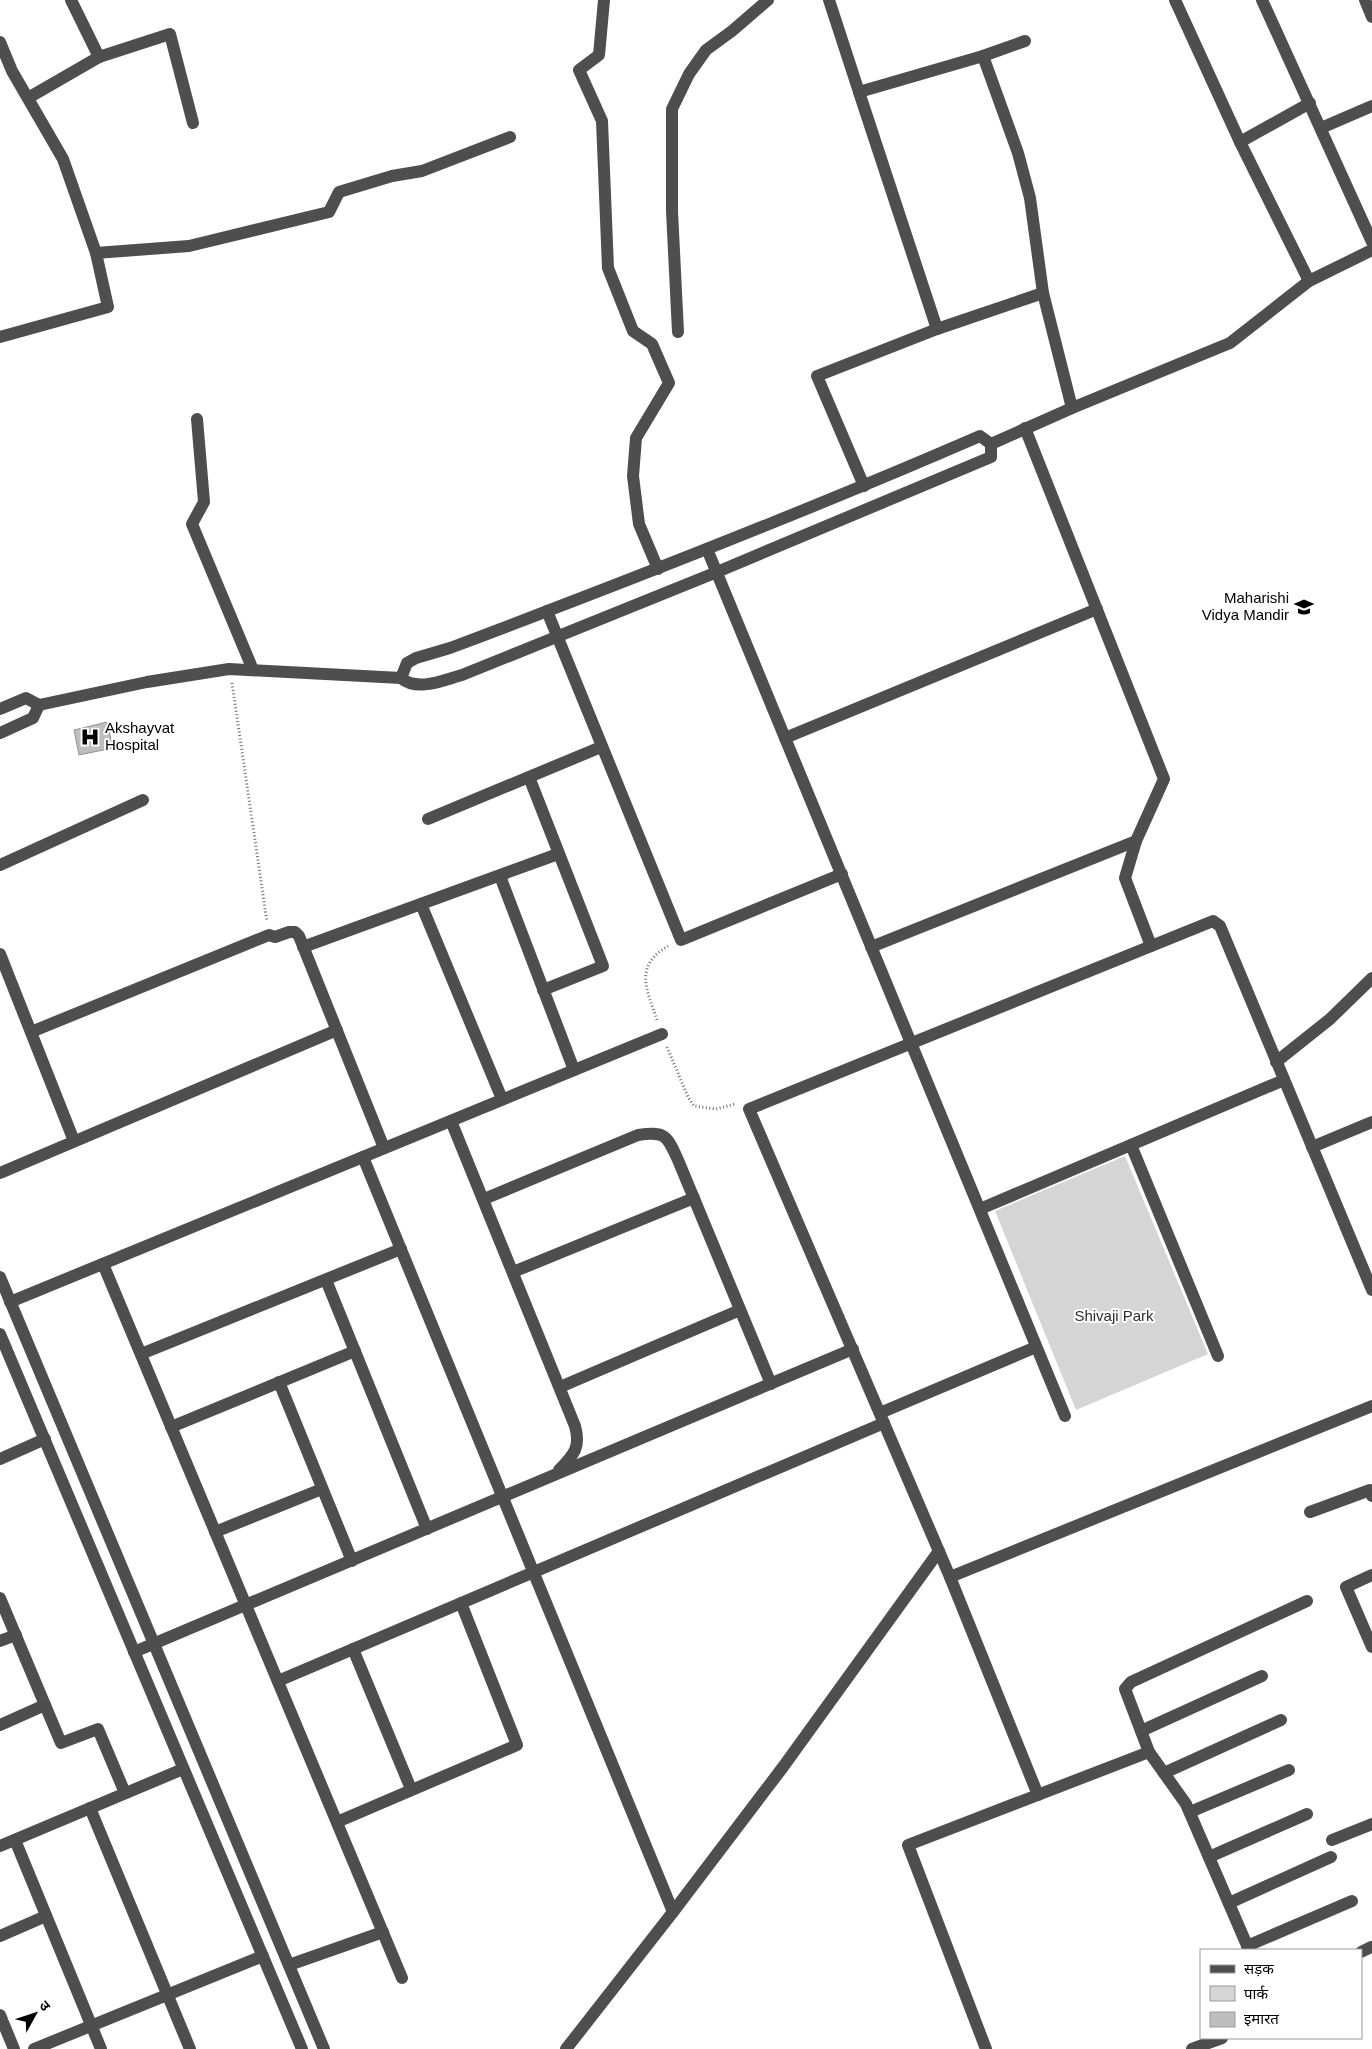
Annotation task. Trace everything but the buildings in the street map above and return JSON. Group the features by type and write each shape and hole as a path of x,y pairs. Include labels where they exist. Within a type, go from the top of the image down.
{"street":[{"path":"71,0 99,57"},
{"path":"604,0 598,55 579,70 602,122 608,268 633,331 652,344 669,383 636,438 633,476 639,524 658,569"},
{"path":"678,332 672,211 672,110 689,74 706,50 732,31 768,0"},
{"path":"829,0 937,329"},
{"path":"1175,0 1240,142 1309,281"},
{"path":"401,678 407,663 416,658 450,648 658,569 864,486 986,440 1025,428 1230,343 1309,281 1371,241 1262,0"},
{"path":"1365,0 1372,18"},
{"path":"28,98 99,57 170,34 193,123"},
{"path":"859,92 983,56 1025,41"},
{"path":"0,42 12,71 63,159 96,253 108,307 0,337"},
{"path":"983,56 1018,153 1030,198 1044,293 1072,408"},
{"path":"1240,142 1310,103"},
{"path":"1321,128 1372,106"},
{"path":"96,253 189,246 329,212 339,192 392,176 422,171 510,137"},
{"path":"864,486 817,376 937,329 1044,293"},
{"path":"197,419 204,502 192,524 254,670"},
{"path":"1025,428 1164,779 1136,841 1125,878 1151,946"},
{"path":"0,709 26,698 39,705 147,682 229,669 401,678 408,684 424,685 462,675 557,638 991,457 986,440"},
{"path":"707,549 1065,1416"},
{"path":"785,738 1097,609"},
{"path":"547,611 681,940 842,874"},
{"path":"0,733 33,718 39,705"},
{"path":"428,819 601,747"},
{"path":"529,777 603,966 543,990"},
{"path":"0,865 144,800"},
{"path":"872,947 1136,841"},
{"path":"303,947 558,854"},
{"path":"500,876 574,1070"},
{"path":"421,904 502,1100"},
{"path":"1038,1796 950,1577 749,1109 1212,921 1220,926 1372,1290"},
{"path":"31,1032 269,935 275,937 295,932 303,947 384,1148"},
{"path":"0,954 74,1141"},
{"path":"1276,1062 1330,1019 1372,978"},
{"path":"0,1173 337,1030"},
{"path":"10,1302 662,1034"},
{"path":"980,1209 1284,1080"},
{"path":"451,1120 560,1387 574,1426 578,1442 571,1458 553,1475"},
{"path":"1312,1147 1372,1122"},
{"path":"484,1199 638,1134 655,1133 669,1141 771,1384"},
{"path":"1131,1145 1218,1356"},
{"path":"362,1157 673,1912"},
{"path":"513,1272 694,1198"},
{"path":"141,1354 401,1249"},
{"path":"103,1264 402,1978"},
{"path":"0,1277 324,2049"},
{"path":"326,1280 427,1529"},
{"path":"560,1387 740,1310"},
{"path":"0,1334 302,2049"},
{"path":"278,1681 534,1572 1036,1348"},
{"path":"134,1652 852,1349"},
{"path":"171,1427 355,1351"},
{"path":"279,1382 352,1561"},
{"path":"950,1577 1372,1406"},
{"path":"0,1459 45,1439"},
{"path":"215,1532 322,1488"},
{"path":"1310,1512 1370,1490 1372,1496"},
{"path":"566,2049 783,1767 939,1551"},
{"path":"1372,1575 1346,1587 1372,1646"},
{"path":"0,1598 61,1743 98,1729 125,1793"},
{"path":"1307,1601 1131,1682 1125,1689 1141,1731 1144,1754 1164,1773 1186,1804 1248,1948 1352,1901"},
{"path":"337,1822 517,1745 461,1603"},
{"path":"0,1641 16,1634"},
{"path":"353,1649 411,1789"},
{"path":"1141,1731 1262,1676"},
{"path":"0,1725 45,1705"},
{"path":"1164,1773 1281,1720"},
{"path":"986,2049 908,1845 1144,1754"},
{"path":"0,1846 184,1768"},
{"path":"1190,1812 1289,1770"},
{"path":"90,1808 190,2049"},
{"path":"1209,1857 1307,1814"},
{"path":"1332,1840 1371,1826"},
{"path":"15,1840 101,2049"},
{"path":"1229,1903 1331,1857"},
{"path":"0,1936 46,1916"},
{"path":"288,1965 383,1932"},
{"path":"34,2049 263,1956"},
{"path":"0,2015 14,2049"},
{"path":"1192,2049 1219,2039"}],"path":[{"path":"229,669 269,935"},
{"path":"681,940 666,947 654,956 647,965 644,975 645,985 662,1034 688,1097 694,1106 716,1108 739,1104 749,1109"}],"green space":[{"name":"Shivaji Park","path":"1125,1156 1208,1354 1076,1410 995,1211"}],"place":[{"name":"Maharishi Vidya Mandir","path":"1304,607"},
{"name":"Akshayvat Hospital","path":"90,737"}]}
